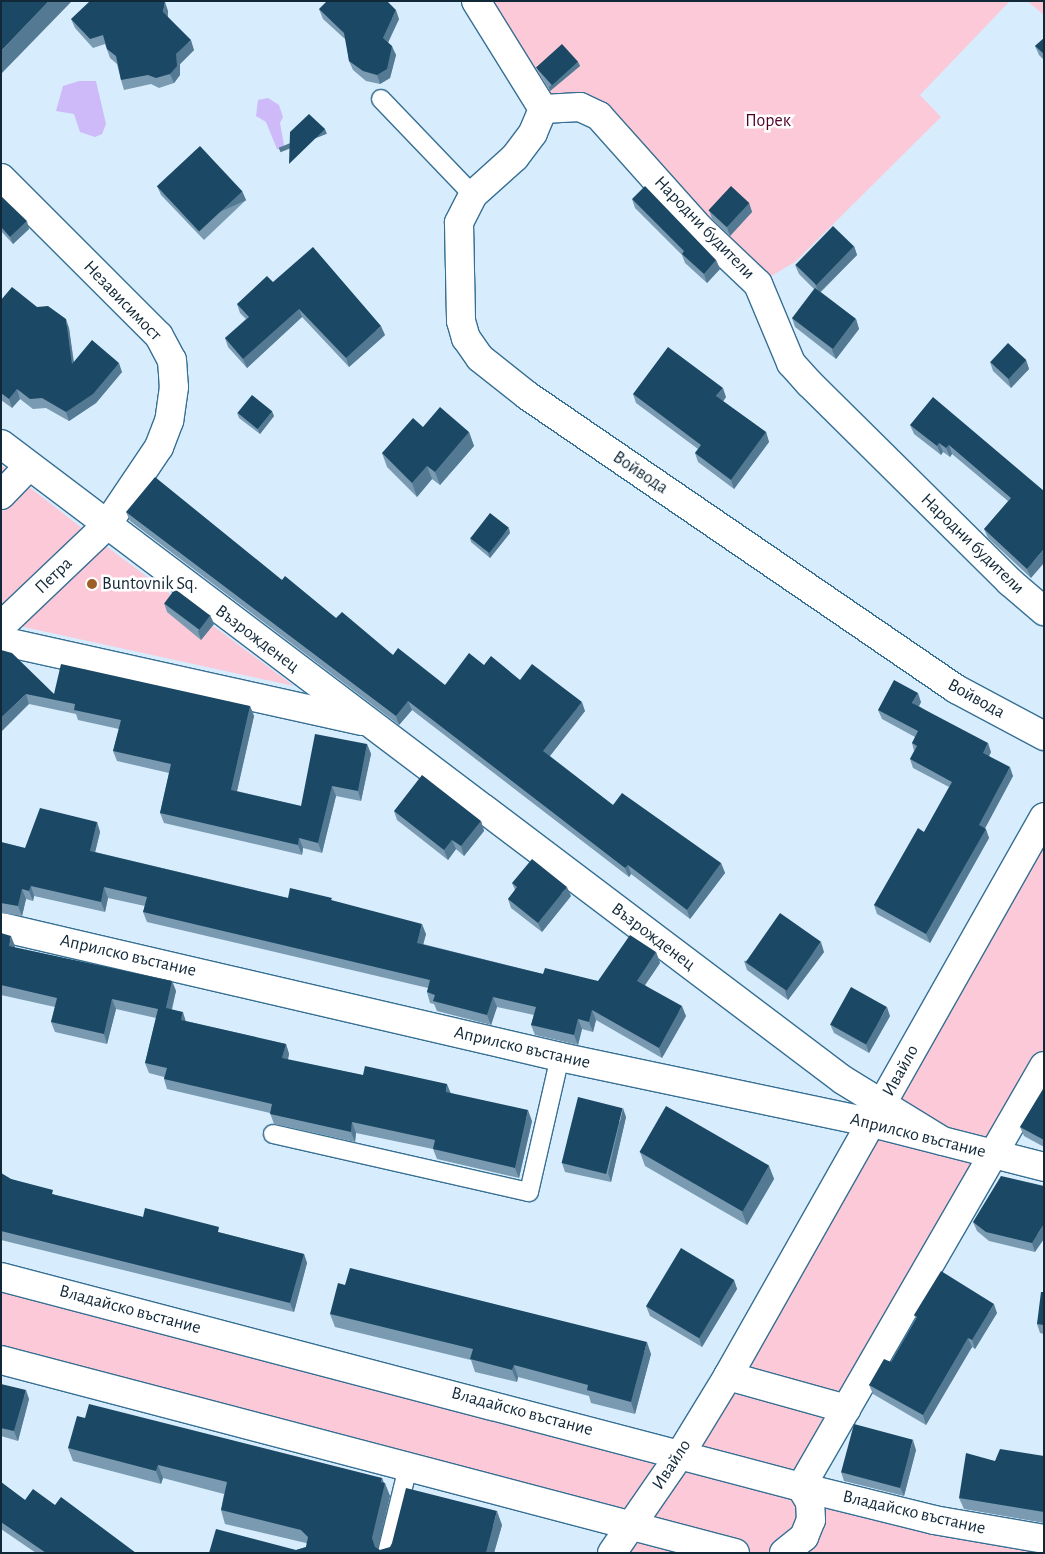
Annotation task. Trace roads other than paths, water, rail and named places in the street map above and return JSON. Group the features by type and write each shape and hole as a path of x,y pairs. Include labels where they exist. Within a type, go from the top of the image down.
{"street":[{"path":"476,1 543,109"},
{"name":"Народни будители","path":"543,109 580,107 599,116 700,228 758,284 791,363 1010,582 1044,611"},
{"name":"Войвода","path":"543,109 533,133 515,157 472,195 459,223 457,264 460,321 466,338 480,358 528,396 956,689 1044,736"},
{"name":"Независимост","path":"1,178 158,336 172,360 174,387 170,421 159,447 106,526"},
{"name":"Възрожденец","path":"1,444 106,526 835,1074 877,1114"},
{"path":"1,495 29,466"},
{"name":"Петра","path":"1,626 106,526"},
{"name":"Възрожденец","path":"1,641 370,723"},
{"name":"Ивайло","path":"612,1553 681,1453 728,1376 1044,818"},
{"name":"Априлско въстание","path":"1,927 560,1057 877,1114 942,1141 1044,1167"},
{"path":"784,1553 804,1538 812,1520 810,1502 801,1487 1044,1066"},
{"name":"Владайско въстание","path":"1,1277 681,1453 801,1487 934,1520 1044,1539"},
{"path":"1,1360 731,1552"},
{"path":"728,1376 846,1409"}],"lane":[{"path":"381,99 472,195"},
{"path":"273,1134 529,1192 560,1057"},
{"path":"387,1553 408,1468"}],"place":[{"name":"Buntovnik Sq.","path":"92,584"}],"park label":[{"name":"Порек","path":"768,121"}]}
